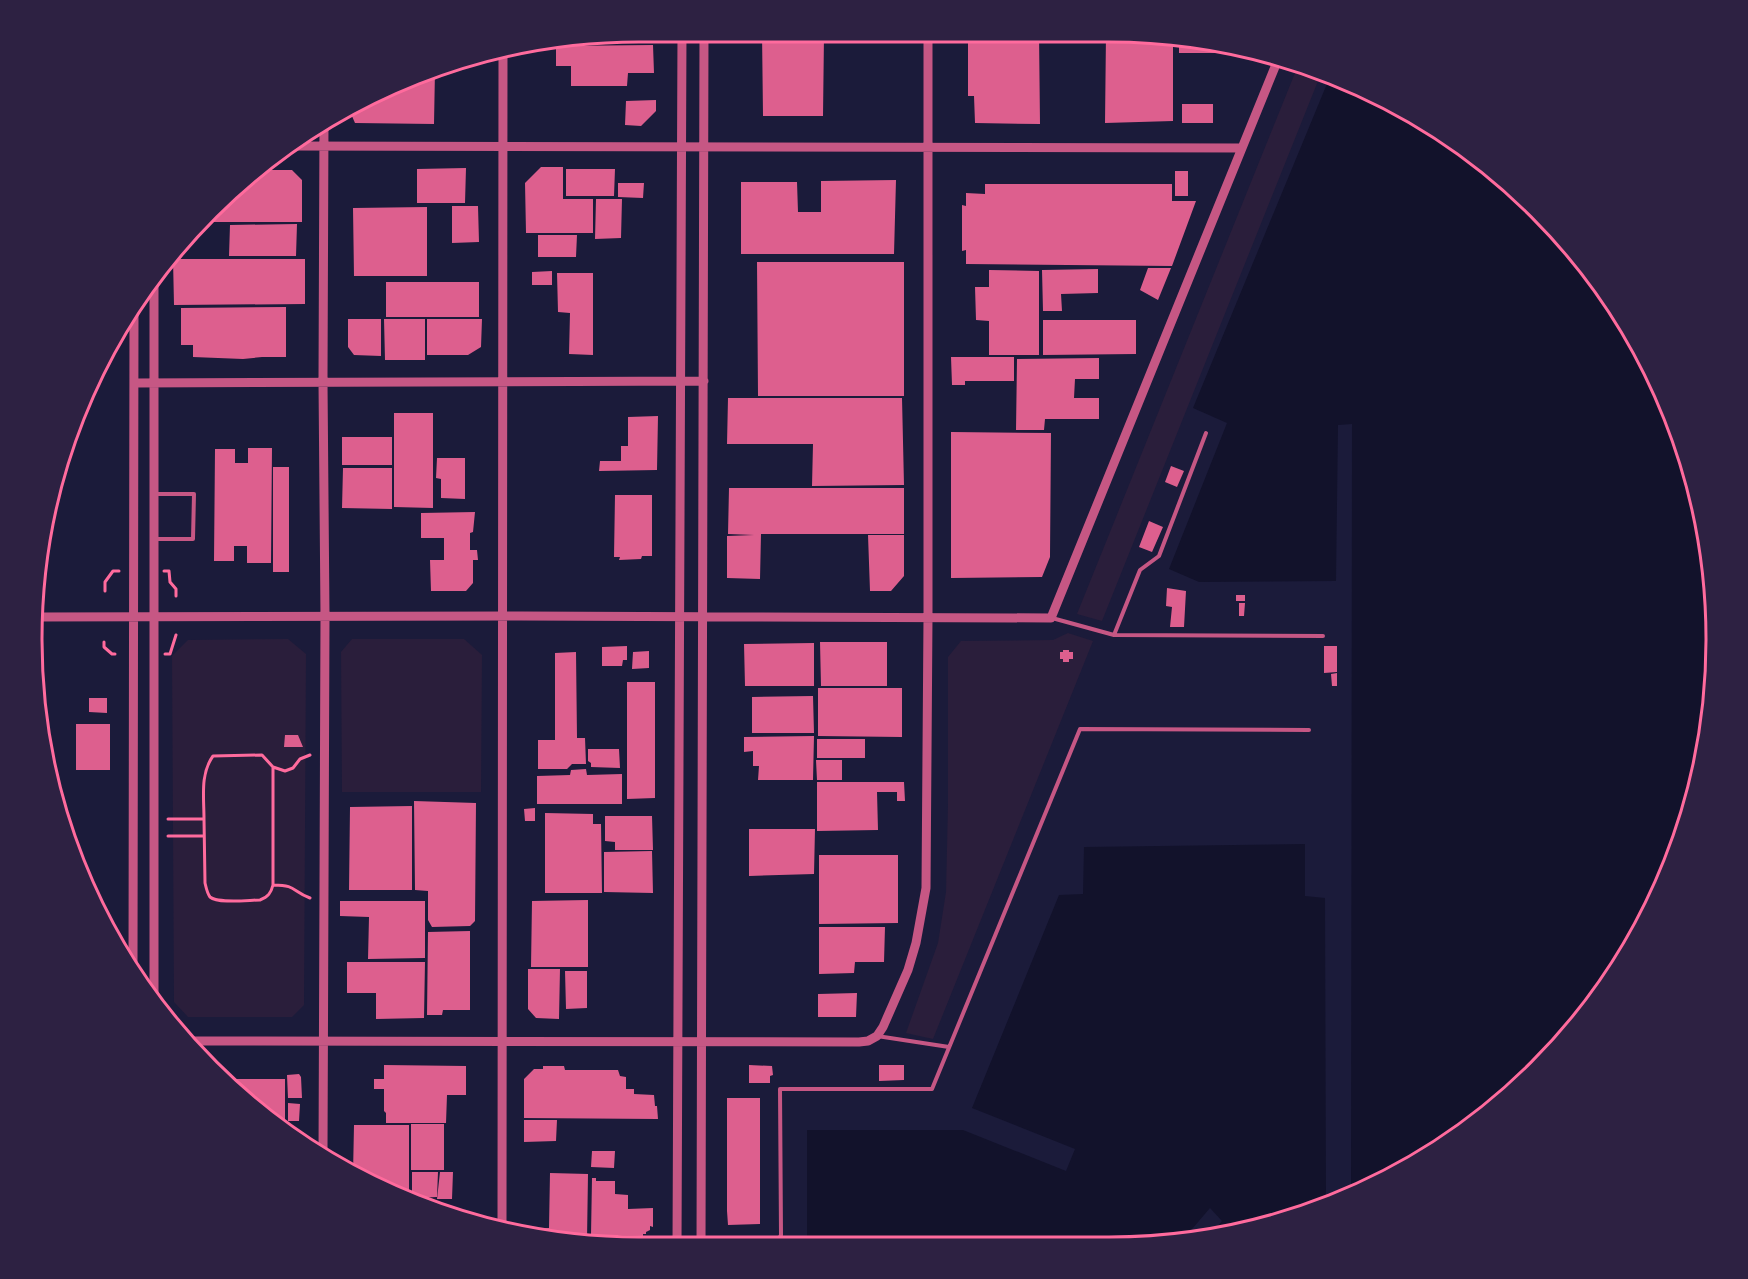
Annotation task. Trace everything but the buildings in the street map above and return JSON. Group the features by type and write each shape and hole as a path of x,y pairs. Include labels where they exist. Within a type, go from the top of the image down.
{"street":[{"path":"677,1237 682,42"},
{"path":"701,1237 704,42"},
{"path":"197,1041 859,1042 868,1041 877,1036 908,970 920,926 926,888 928,42"},
{"path":"502,1221 503,58"},
{"path":"43,617 1051,618 1276,66"},
{"path":"323,1146 324,133"},
{"path":"304,146 1241,148"},
{"path":"151,296 154,383 154,987"},
{"path":"133,955 134,322"},
{"path":"134,383 704,381"}],"lane":[{"path":"1114,635 1140,570 1159,556 1206,433"},
{"path":"154,494 194,494 193,539 154,539"},
{"path":"1051,618 1114,635 1323,636"},
{"path":"780,1237 780,1089 932,1089 1080,729 1309,730"},
{"path":"877,1036 949,1047"}],"path":[{"path":"105,591 105,582 113,571 119,571"},
{"path":"164,571 169,571 170,582 176,589 176,596"},
{"path":"163,654 170,654 176,635"},
{"path":"104,642 104,647 115,654"},
{"path":"273,767 272,892 260,900 217,900 210,897 205,883 204,774 213,756 262,755 273,767 285,771 293,768 300,759 310,755"},
{"path":"168,819 204,819"},
{"path":"168,836 204,836"},
{"path":"273,885 288,885 310,898"}],"shaded area":[{"path":"1295,72 1318,80 1102,621 1077,614"},
{"path":"1327,83 1407,122 1472,165 1531,217 1558,246 1605,308 1644,375 1661,411 1674,447 1695,523 1705,600 1705,679 1701,717 1686,794 1661,868 1644,904 1626,938 1583,1003 1531,1062 1472,1114 1440,1136 1407,1157 1351,1185 1352,424 1338,425 1336,581 1199,582 1169,569 1227,423 1193,408"},
{"path":"1068,633 1093,641 933,1039 906,1033 938,943 946,892 948,657 961,641 1053,640"},
{"path":"288,639 306,654 304,1005 292,1017 188,1017 174,1002 172,656 188,640"},
{"path":"352,639 464,639 482,655 481,792 342,792 341,652"},
{"path":"1305,844 1305,896 1325,898 1326,1196 1263,1217 1217,1227 1222,1221 1210,1208 1190,1231 1148,1236 807,1237 807,1130 963,1130 1066,1171 1075,1149 972,1108 1059,895 1083,894 1084,847"}]}
